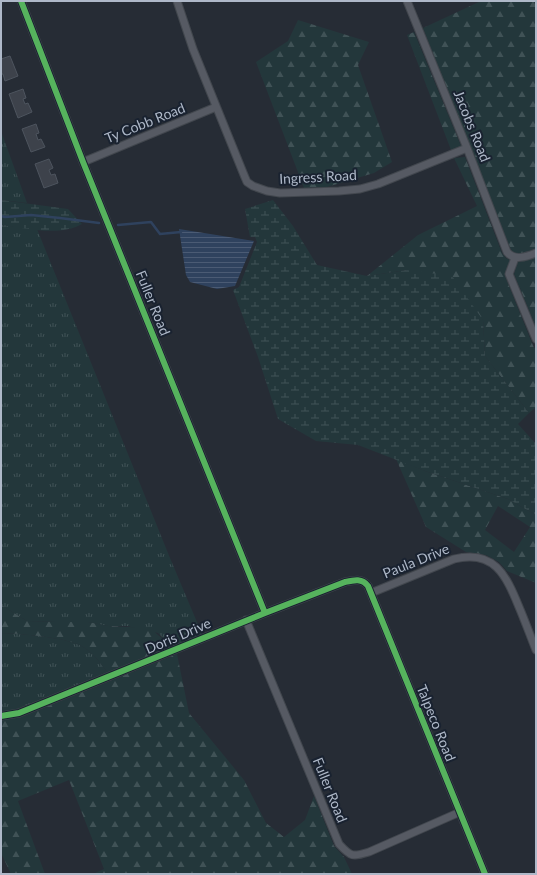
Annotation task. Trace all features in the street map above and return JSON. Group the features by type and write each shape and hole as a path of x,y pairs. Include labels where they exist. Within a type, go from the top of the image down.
{"street":[{"name":"Fuller Road","path":"21,1 83,162 265,613"},
{"name":"Ingress Road","path":"176,1 193,49 247,182 253,186 267,191 280,193 360,189 396,177 467,148"},
{"name":"Jacobs Road","path":"407,1 467,148 507,252 515,258"},
{"name":"Ty Cobb Road","path":"83,162 216,107"},
{"path":"536,253 521,258 515,258 510,274 536,339"},
{"name":"Paula Drive","path":"371,593 454,559 468,556 484,559 496,566 508,580 536,650"},
{"name":"Doris Drive","path":"1,716 19,713 246,620 345,582 355,580 364,582"},
{"name":"Talpeco Road","path":"364,582 368,586 371,593 485,874"},
{"name":"Fuller Road","path":"246,620 339,844 347,853 356,856 369,852 460,812"}],"green space":[{"path":"481,1 536,1 536,248 523,253 517,253 511,250 423,28"},
{"path":"298,20 369,42 358,65 392,162 374,173 327,187 304,188 256,62 288,41"},
{"path":"414,32 461,146 451,150 407,35"},
{"path":"1,131 27,203 1,200"},
{"path":"465,157 502,253 510,260 505,276 534,348 536,348 536,407 529,413 485,356 483,320 407,270 367,276 418,235 477,206 454,158"},
{"path":"1,200 68,209 82,224 73,228 53,231 1,225"},
{"path":"273,200 293,226 317,265 367,276 407,270 452,276 483,320 485,356 529,413 518,424 536,444 536,515 508,499 425,471 358,445 316,441 278,419 258,357 233,290 239,287 257,242 255,237 250,237 245,209"},
{"path":"1,225 37,229 202,634 172,647 158,633 127,626 108,626 88,622 27,621 1,605"},
{"path":"536,257 536,327 514,274 518,262"},
{"path":"396,459 425,471 508,499 536,515 536,583 507,571 499,562 486,555 466,552 426,527","holes":["498,506 530,527 514,552 485,530"]},
{"path":"1,605 27,621 88,622 108,626 150,628 172,647 108,673 92,654 78,644 45,637 1,633"},
{"path":"1,633 45,637 78,644 92,654 108,673 18,709 1,712"},
{"path":"177,654 189,713 244,780 266,823 284,837 305,820 314,796 334,846 344,857 352,874 93,874 104,869 69,780 18,801 45,874 11,874 1,853 1,720 21,717"}],"water":[{"path":"179,229 254,241 235,286 217,289 190,282 186,275"}],"building":[{"path":"10,56 18,76 5,81 3,74 1,74 1,59"},
{"path":"23,89 26,98 23,99 25,104 28,103 32,112 18,118 9,94"},
{"path":"36,124 39,133 36,134 38,140 41,139 45,147 31,152 22,129"},
{"path":"49,159 53,168 49,170 51,175 55,174 58,183 44,188 35,164"}],"waterway":[{"path":"1,216 31,215 99,223"},
{"path":"118,225 151,222 160,234 181,232"}],"cycle path":[{"path":"21,1 83,162 265,613"},
{"path":"1,716 19,713 345,582 355,580 360,581 366,583 368,586 485,874"}]}
